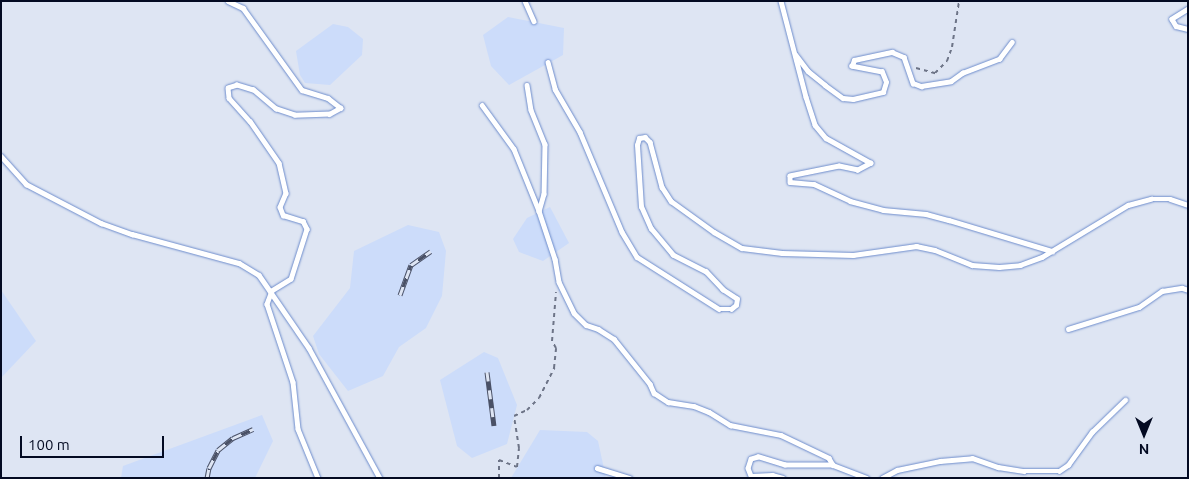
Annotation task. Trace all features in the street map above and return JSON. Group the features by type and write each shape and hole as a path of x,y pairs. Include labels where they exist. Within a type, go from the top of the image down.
{"lane":[{"path":"228,1 243,8 302,90 328,98 341,108 330,114 294,115 276,109 253,90 237,85 228,88 229,98 250,121 279,163 286,193 280,207 283,215 303,220 307,229 291,279 272,291 267,304 294,382 298,429 318,478"},
{"path":"525,1 534,21"},
{"path":"781,1 815,125 826,138 871,163 858,170 839,166 790,176 790,182 814,184 850,201 883,210 926,214 1052,251"},
{"path":"1188,10 1172,19 1176,26 1188,29"},
{"path":"794,52 808,71 843,98 853,99 883,92 886,82 882,72 852,66 854,60 892,52 904,56 914,84 921,86 951,81 962,73 999,59 1012,42"},
{"path":"548,62 554,89 580,132 622,232 637,257 719,309 731,309 736,305 737,299 724,290 706,272 673,255 651,229 641,207 637,145 639,138 645,138 650,142 662,187 671,202 742,248 782,253 853,255 916,246 935,250 972,265 1000,267 1020,265 1052,251 1128,205 1152,199 1170,199 1188,205"},
{"path":"527,85 532,110 545,144 544,194 539,211"},
{"path":"482,105 514,149 539,211 559,282 574,313 586,325 598,329 614,339 650,384 654,393 668,402 694,406 730,425 781,435 829,458 833,465"},
{"path":"1,156 26,184 101,223 132,234 239,263 260,275 309,348 380,478"},
{"path":"1068,329 1139,307 1162,291 1182,288 1188,290"},
{"path":"882,478 897,470 940,461 972,458 998,467 1015,470 1059,471 1068,464 1092,432 1125,400"},
{"path":"783,478 772,474 750,476 748,468 750,459 758,457 785,464 833,465 868,478"},
{"path":"597,468 630,478"}],"path":[{"path":"907,66 935,73 948,61 959,1"},
{"path":"499,478 499,460 517,467 519,448 514,416 526,410 540,398 554,368 556,348 552,342 555,297 559,282"}],"shaded area":[{"path":"508,17 564,28 563,55 509,85 491,66 483,35"},
{"path":"333,24 348,27 363,39 362,55 330,85 305,83 300,75 296,51"},
{"path":"550,207 569,243 543,261 519,252 513,239 527,218"},
{"path":"408,225 439,232 446,251 442,296 426,328 399,347 383,376 348,391 319,354 313,336 350,288 354,251"},
{"path":"1,290 36,341 1,378"},
{"path":"484,352 498,358 517,405 507,444 472,458 457,446 440,380"},
{"path":"262,415 273,441 255,478 121,478 123,466"},
{"path":"540,430 587,432 598,441 606,478 511,478"}],"railway":[{"path":"400,295 411,265 431,251"},
{"path":"487,372 494,426"},
{"path":"207,478 209,468 218,450 233,438 253,429"}]}
